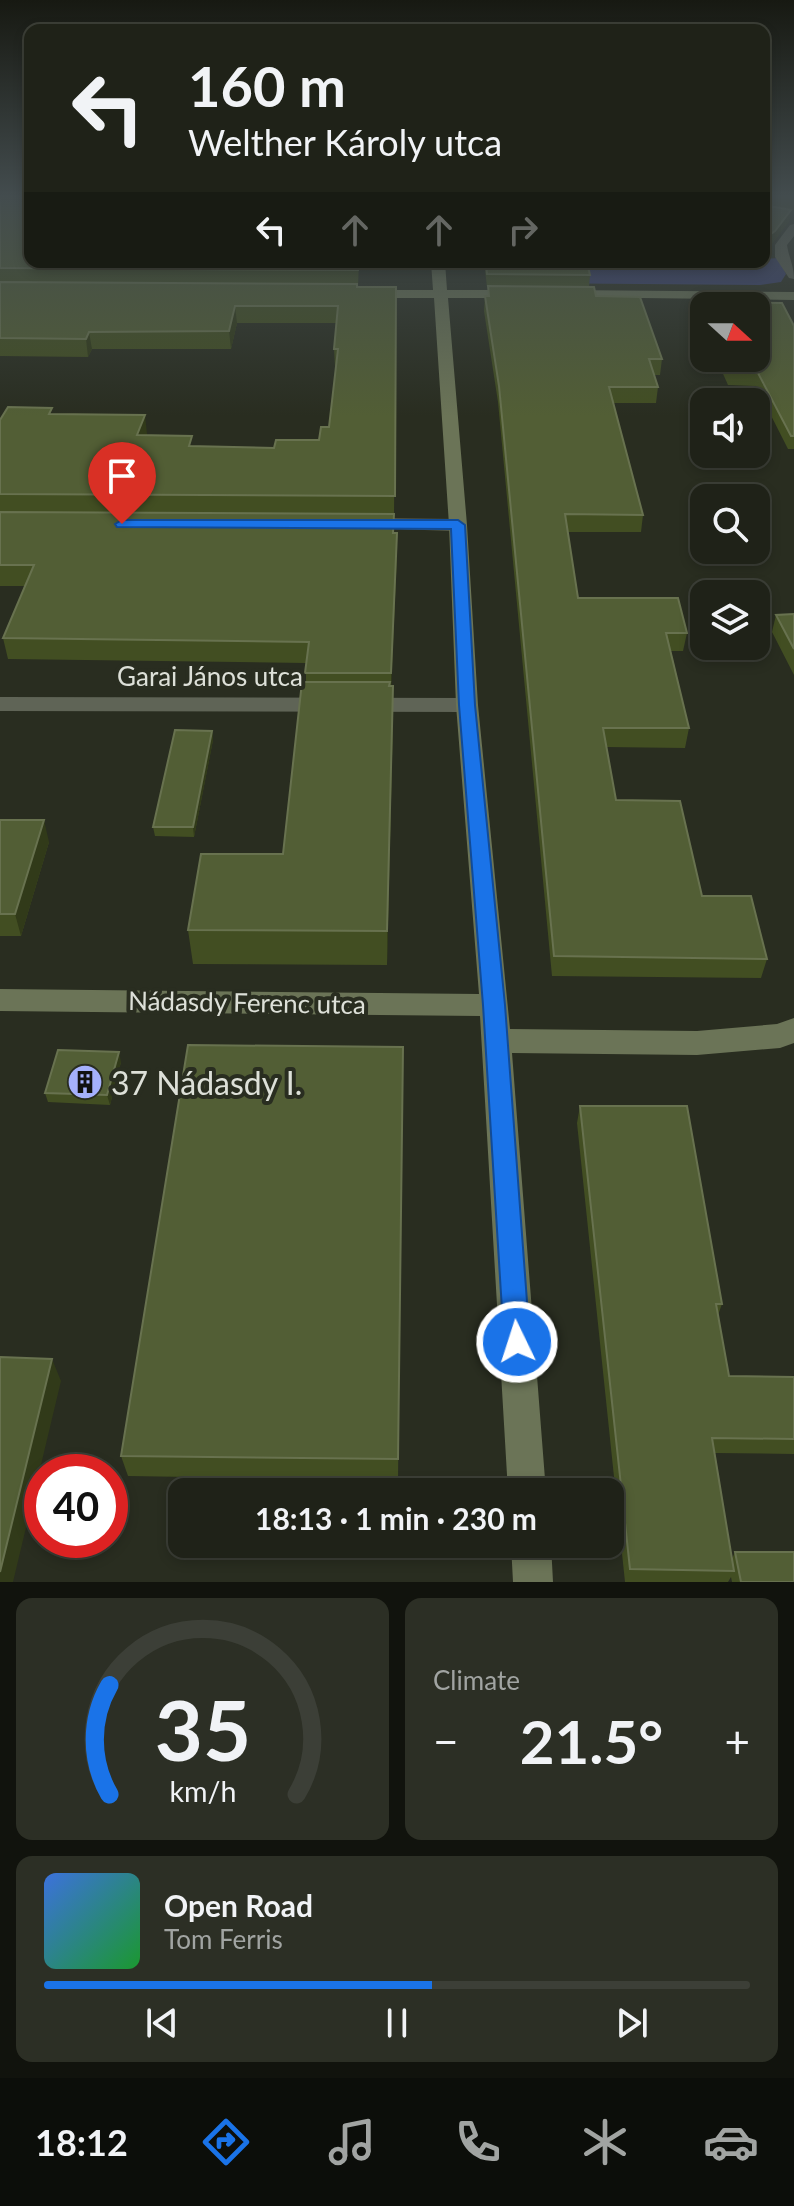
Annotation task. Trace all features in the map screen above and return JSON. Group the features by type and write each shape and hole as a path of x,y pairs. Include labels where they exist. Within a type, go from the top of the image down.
{"street":[{"path":"438,269 458,525 467,705 497,1041 526,1478"},
{"path":"351,294 794,296"},
{"path":"347,524 458,525"},
{"name":"Garai János utca","path":"0,704 467,705"},
{"name":"Nádasdy Ferenc utca","path":"0,1000 494,1005"},
{"path":"497,1041 697,1043 780,1036 794,1030"},
{"path":"532,1558 533,1582"}],"shaded area":[{"path":"498,269 783,269 786,274 781,282 760,285 521,283"}],"building":[{"path":"148,269 358,269 358,270"},
{"path":"487,269 589,269 590,275 487,274"},
{"path":"0,282 357,284 357,287 396,287 395,496 0,494 0,420 8,407 52,408 49,414 145,415 137,435 192,436 189,446 274,448 276,440 319,440 321,427 329,427 338,349 334,349 338,306 235,306 229,331 89,332 86,339 0,338"},
{"path":"488,286 594,287 596,296 640,297 662,359 649,359 658,387 609,387 643,515 565,514 578,598 678,598 687,633 666,633 689,728 603,728 616,800 680,801 702,896 751,896 767,959 554,956 499,386 485,296 489,296"},
{"path":"770,303 782,303 794,326 794,436 791,436 770,396 770,388 766,388 758,373 730,373 770,372"},
{"path":"0,512 394,514 393,533 397,533 391,673 305,673 309,642 3,638 34,565 0,565"},
{"path":"794,614 794,649 776,615"},
{"path":"302,682 390,682 389,686 393,686 387,931 188,930 201,854 283,854"},
{"path":"175,730 212,731 193,827 153,827"},
{"path":"0,820 44,820 15,914 0,914"},
{"path":"188,1045 403,1047 398,1459 121,1454"},
{"name":"37 Nádasdy I.","path":"58,1050 119,1052 107,1095 45,1093"},
{"path":"580,1106 687,1106 722,1304 716,1304 729,1376 794,1377 794,1439 712,1438 734,1571 630,1569 624,1478 620,1478"},
{"path":"0,1357 52,1359 29,1454 24,1454 24,1474 0,1572"},
{"path":"735,1552 794,1552 794,1582 741,1582"}],"place":[{"name":"37 Nádasdy I.","path":"85,1082"}],"route":[{"path":"122,524 458,525 467,705 494,1005 517,1342"}]}
